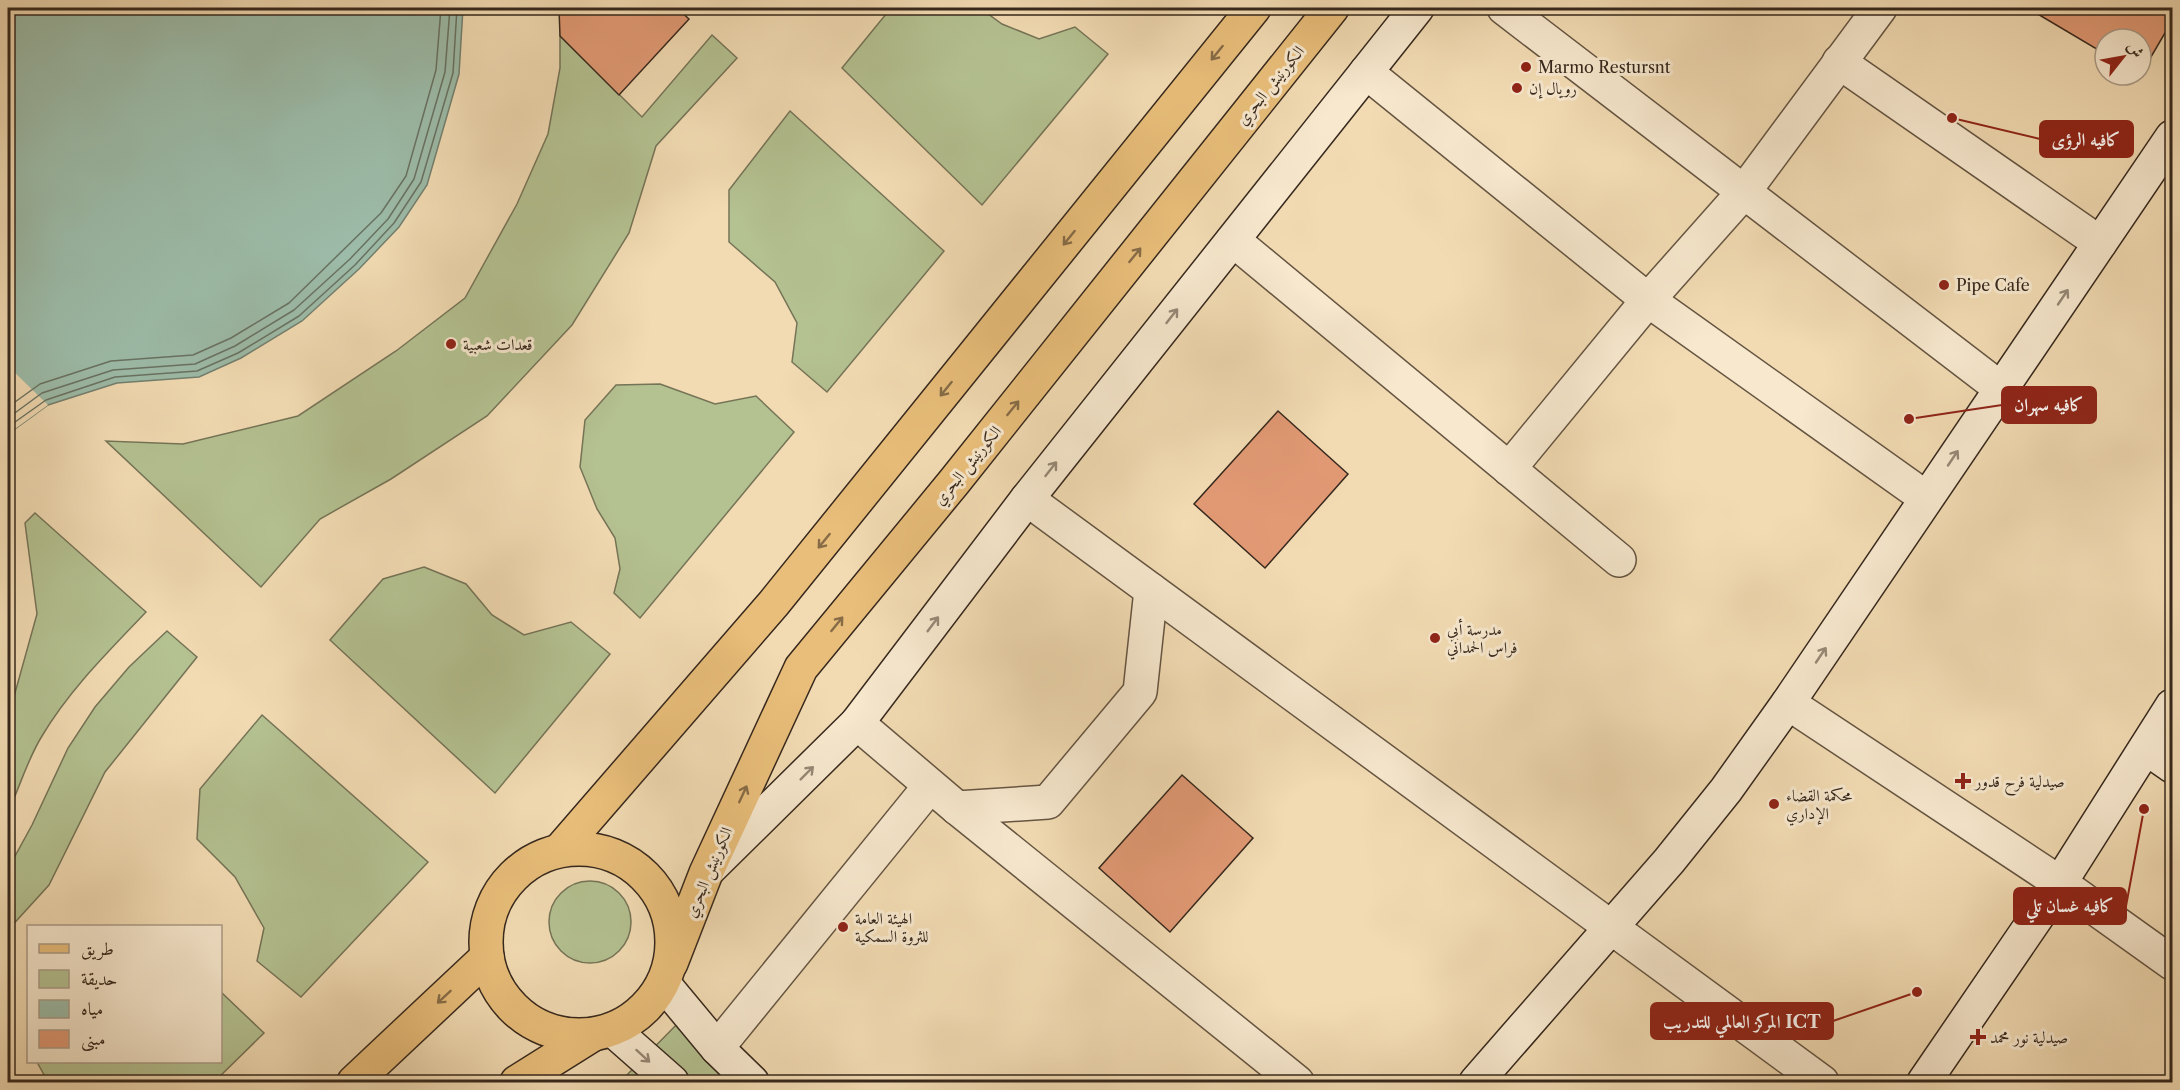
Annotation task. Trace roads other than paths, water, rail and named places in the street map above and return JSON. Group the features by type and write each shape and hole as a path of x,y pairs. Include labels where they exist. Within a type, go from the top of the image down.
{"main road":[{"path":"560,850 774,603 1254,8"},
{"name":"الكورنيش البحري","path":"667,973 706,873 801,668 961,473 1332,8"},
{"path":"517,1083 603,1032 633,1019 651,1003 667,973 673,940 669,917 660,896 646,877 628,862 607,852 584,848 560,850 539,857 520,869 504,886 492,908 486,932 487,957 496,984 513,1008 536,1025 563,1034 603,1032"},
{"path":"354,1083 487,957"}],"street":[{"path":"706,873 857,723 1027,499 1417,8"},
{"path":"1504,8 1743,194 2000,388"},
{"path":"1509,469 1648,300 1743,194 1880,8"},
{"path":"1839,62 2100,243"},
{"path":"1366,72 1648,300 1926,498"},
{"path":"1476,1083 1611,928 1726,790 1788,703 2172,137"},
{"path":"1233,240 1619,560"},
{"path":"1027,499 1822,1083"},
{"path":"957,808 1048,802 1140,692 1151,590"},
{"path":"1788,703 2060,883 2172,963"},
{"path":"1924,1083 2060,883 2172,706"},
{"path":"857,723 930,786 1297,1083"},
{"path":"2146,748 2172,766"},
{"path":"717,1048 930,786"},
{"path":"667,973 717,1048 752,1083"},
{"path":"603,1032 672,1083"}],"water":[{"path":"8,8 463,8 459,74 427,185 399,227 359,269 302,321 241,358 199,377 117,383 48,405 8,434"}],"place":[{"name":"Marmo Restursnt","path":"1526,67"},
{"name":"رويال إن","path":"1517,88"},
{"name":"كافيه الرؤى","path":"1952,118"},
{"name":"Pipe Cafe","path":"1944,285"},
{"name":"قعدات شعبية","path":"451,344"},
{"name":"كافيه سهران","path":"1909,419"},
{"name":"مدرسة أبي فراس الحمداني","path":"1435,638"},
{"name":"صيدلية فرح قدور","path":"1963,781"},
{"name":"محكمة القضاء الإداري","path":"1774,804"},
{"name":"كافيه غسان تلي","path":"2144,809"},
{"name":"الهيئة العامة للثروة السمكية","path":"843,927"},
{"name":"المركز العالمي للتدريب ICT","path":"1917,992"},
{"name":"صيدلية نور محمد","path":"1978,1037"}]}
